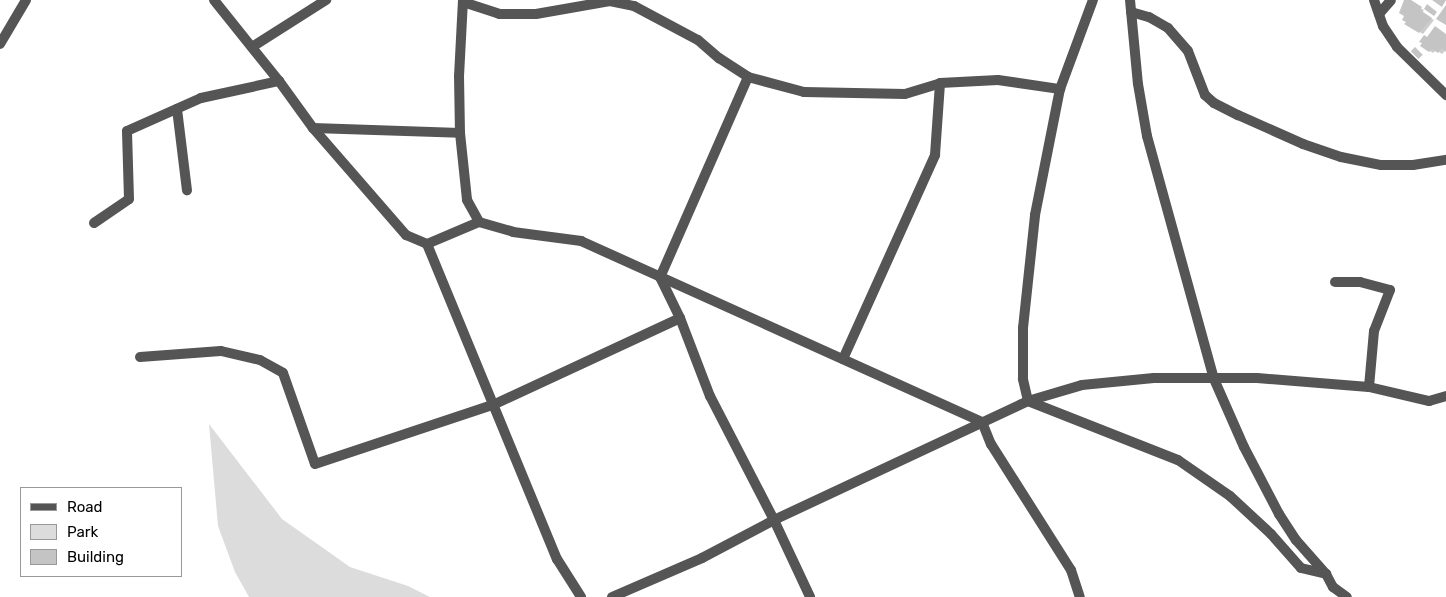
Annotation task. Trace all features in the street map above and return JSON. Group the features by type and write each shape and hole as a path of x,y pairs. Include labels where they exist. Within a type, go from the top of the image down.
{"street":[{"path":"0,44 26,0"},
{"path":"214,0 279,81 313,128 390,219 406,235 427,244 558,559 581,597"},
{"path":"252,47 326,0"},
{"path":"1028,401 1024,379 1023,328 1035,215 1060,89 1093,0"},
{"path":"1130,0 1138,84 1147,136 1214,379 1244,447 1279,514 1296,540 1326,574 1333,586 1347,597"},
{"path":"1374,0 1383,26 1397,47 1446,95"},
{"path":"1379,14 1391,0"},
{"path":"480,222 468,200 460,133 459,76 463,1 498,14 536,14 610,1 634,6 698,40 719,58 748,77 804,92 905,94 940,83 998,80 1060,89"},
{"path":"1131,12 1149,16 1168,28 1188,52 1205,95 1214,103 1238,115 1303,144 1341,158 1381,165 1413,165 1446,160"},
{"path":"748,77 660,277 680,318 710,396 774,520 810,597"},
{"path":"94,223 129,200 127,131 201,98 279,81"},
{"path":"843,359 935,155 940,83"},
{"path":"177,109 187,190"},
{"path":"313,128 460,133"},
{"path":"427,244 480,222 513,232 581,241 982,422 991,444 1071,570 1080,597"},
{"path":"1335,282 1360,282 1390,290 1374,331 1369,386"},
{"path":"140,358 221,351 260,360 283,373 315,464 495,404 680,318"},
{"path":"612,597 702,558 774,520 1028,401 1082,385 1154,378 1257,378 1369,386 1429,401 1446,396"},
{"path":"1028,401 1178,460 1230,496 1271,534 1300,568 1326,574"}],"green space":[{"path":"209,424 282,519 350,567 408,586 430,597 249,597 235,572 218,526"}],"building":[{"path":"1404,0 1411,0 1422,7 1420,10 1432,18 1419,33 1404,24 1406,22 1402,20 1404,16 1399,13"},
{"path":"1432,0 1446,0 1442,7"},
{"path":"1427,4 1437,12 1434,16 1424,9"},
{"path":"1446,5 1446,25 1436,19"},
{"path":"1435,26 1446,34 1446,52 1442,48 1438,53 1432,49 1429,52 1420,46 1422,43 1419,42 1424,35 1427,37"},
{"path":"1415,47 1423,55 1419,59 1411,51"}]}
